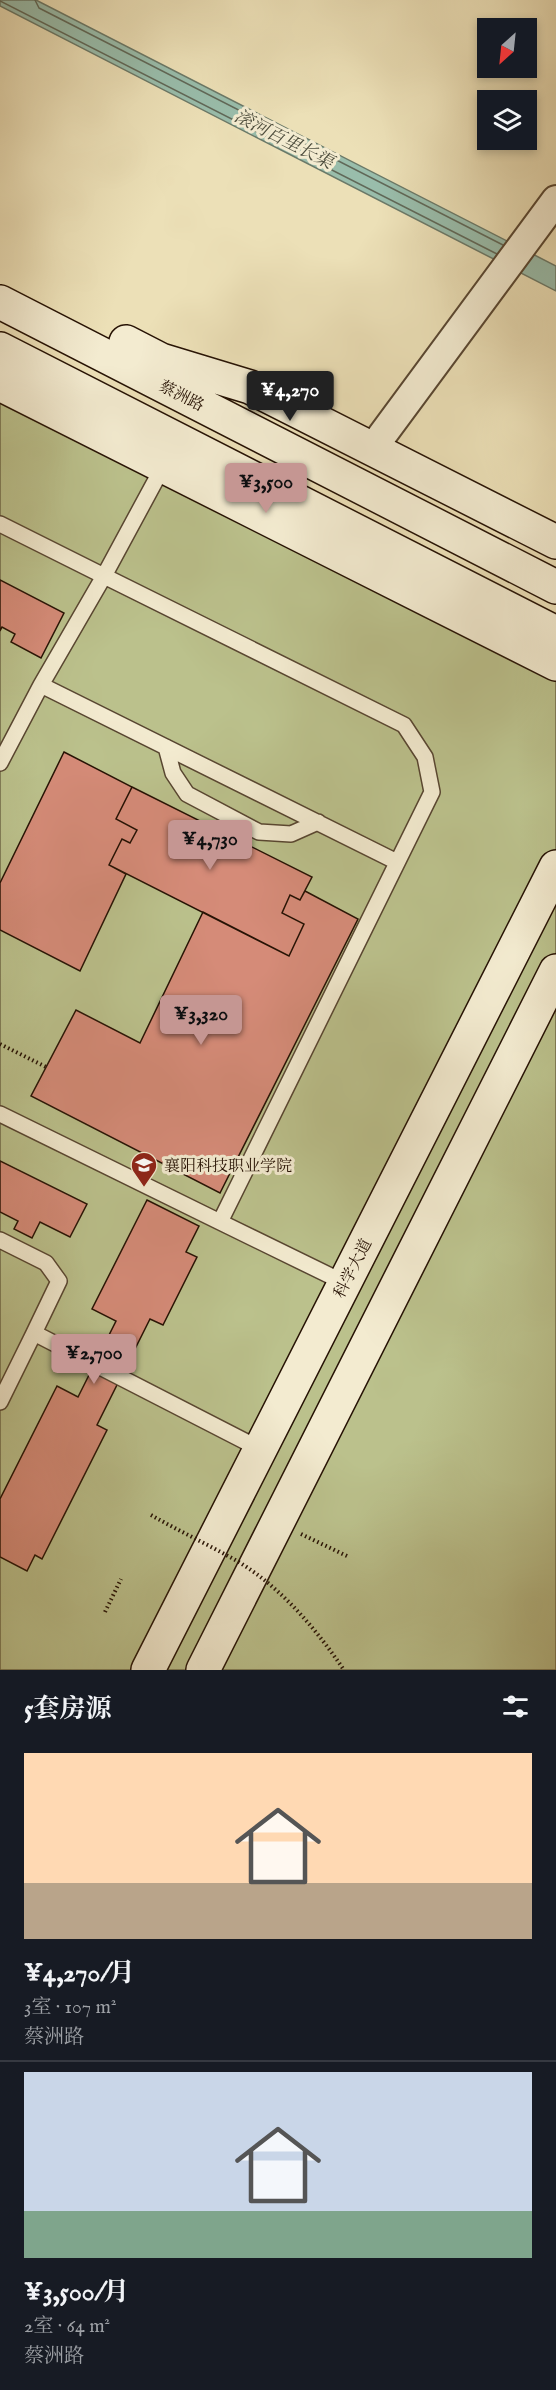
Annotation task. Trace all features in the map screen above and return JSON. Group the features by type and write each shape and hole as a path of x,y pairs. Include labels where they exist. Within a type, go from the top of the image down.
{"main road":[{"path":"0,278 161,360 250,387 556,542"},
{"name":"蔡洲路","path":"0,302 556,587"},
{"path":"3,356 170,453 556,664"},
{"path":"0,384 170,453 556,633"},
{"name":"科学大道","path":"148,1670 556,867"},
{"path":"202,1670 556,970"}],"street":[{"path":"372,449 551,207"}],"lane":[{"path":"0,763 170,453"},
{"path":"0,524 404,725 425,757 432,792 219,1222"},
{"path":"41,685 398,862"},
{"path":"166,747 173,773 187,794 259,832 291,834 318,822"},
{"path":"0,1114 345,1283"},
{"path":"0,1239 46,1263 59,1281 0,1402"},
{"path":"33,1333 260,1449"}],"path":[{"path":"0,1044 46,1067"},
{"path":"151,1515 239,1562 279,1592 321,1636 344,1670"},
{"path":"277,1523 348,1557"},
{"path":"105,1612 121,1579"}],"green space":[{"path":"0,384 556,657 556,1670 0,1670"}],"water":[{"name":"滚河百里长渠","path":"0,0 36,0 556,266 556,291 0,6"}],"building":[{"path":"0,580 64,613 41,658 11,642 15,634 2,627 0,631"},
{"path":"64,752 132,787 116,819 137,830 130,843 122,839 109,865 126,874 80,971 0,930 0,883"},
{"path":"132,787 312,877 300,900 290,895 282,913 304,924 289,956 109,865 122,839 130,843 137,830 116,819"},
{"path":"305,891 358,919 220,1193 31,1096 76,1010 140,1043 203,912 289,956 304,924 282,913 290,895 300,900"},
{"path":"0,1161 87,1204 70,1237 40,1222 32,1238 14,1229 18,1221 0,1212"},
{"path":"147,1200 199,1226 186,1252 197,1257 163,1325 150,1319 97,1425 107,1430 42,1559 35,1555 27,1571 0,1557 0,1499 57,1386 78,1397 116,1321 92,1309"}],"place":[{"name":"襄阳科技职业学院","path":"144,1188"}]}
